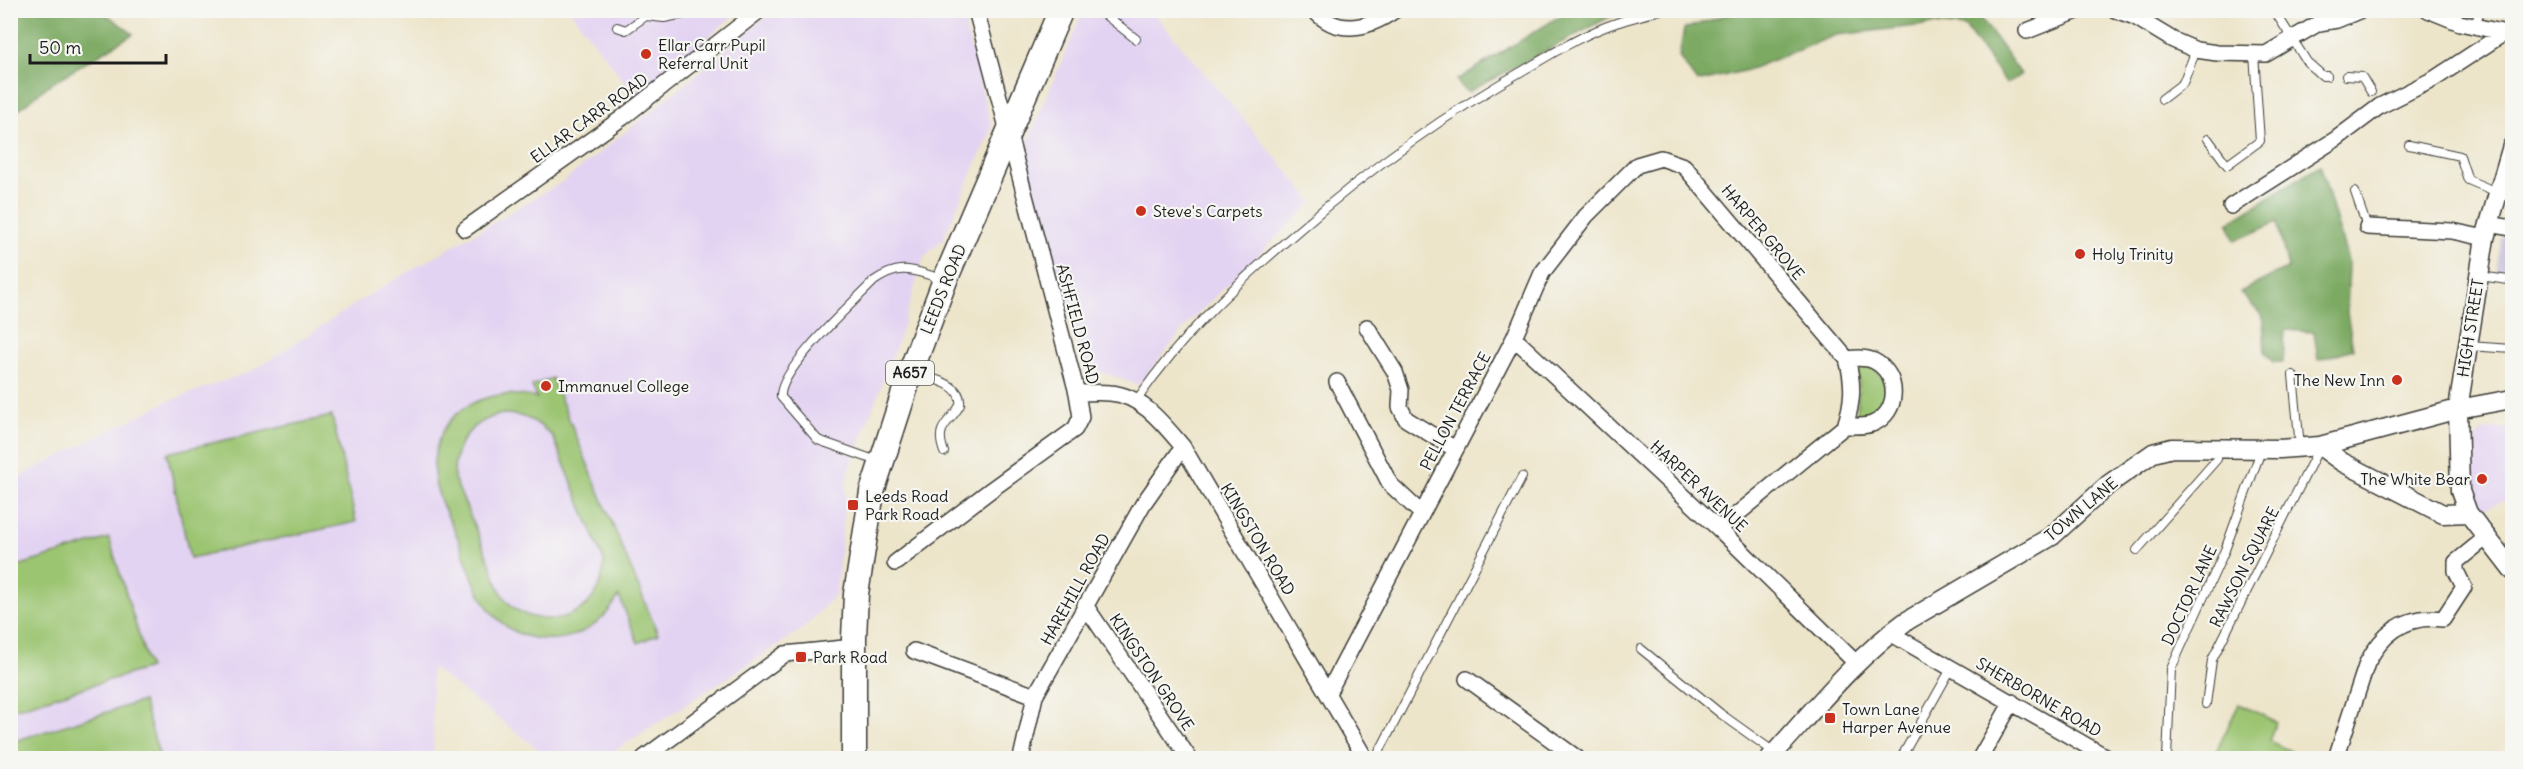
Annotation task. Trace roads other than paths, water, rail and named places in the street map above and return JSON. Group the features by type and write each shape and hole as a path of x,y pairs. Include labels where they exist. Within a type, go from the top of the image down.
{"main road":[{"name":"LEEDS ROAD","path":"854,759 854,647 858,573 872,492 911,371 945,280 1061,10"}],"street":[{"name":"ELLAR CARR ROAD","path":"465,229 622,118 760,10"},
{"name":"ASHFIELD ROAD","path":"895,563 1076,429 1081,417 1077,393 976,10"},
{"path":"1314,10 1334,24 1356,28 1378,22 1395,10"},
{"path":"2027,31 2080,10"},
{"path":"2115,10 2196,50 2254,54 2266,54 2319,23 2337,20 2361,10"},
{"path":"2428,10 2475,26 2509,33"},
{"path":"2231,206 2336,139 2380,106 2434,79 2509,33"},
{"name":"HIGH STREET","path":"2468,513 2462,502 2460,491 2458,409 2487,231 2512,146"},
{"name":"HARPER GROVE","path":"1637,165 1661,158 1684,166 1847,359"},
{"name":"PELLON TERRACE","path":"1328,693 1514,339 1542,273 1586,216 1637,165"},
{"path":"2367,227 2452,231 2512,228"},
{"path":"1366,327 1395,372 1401,390 1400,407 1406,419 1455,449"},
{"name":"HARPER AVENUE","path":"1514,339 1719,529 1856,663"},
{"path":"1719,529 1845,426 1852,394 1852,379 1847,359 1873,360 1883,366 1894,386 1894,397 1890,408 1884,417 1874,423 1863,426 1845,426"},
{"path":"1337,382 1390,484 1421,513"},
{"name":"KINGSTON ROAD","path":"1077,393 1112,393 1136,401 1158,420 1183,447 1365,759"},
{"name":"TOWN LANE","path":"1773,756 1856,663 1890,633 2052,536 2109,484 2153,453 2172,447 2320,446 2458,409 2512,399"},
{"path":"2320,446 2342,462 2443,514 2468,513 2512,570"},
{"name":"HAREHILL ROAD","path":"1021,759 1035,696 1143,504 1183,447"},
{"path":"2336,759 2367,663 2375,649 2384,637 2406,621 2431,617 2443,619 2464,587 2456,571 2456,562 2488,536"},
{"name":"KINGSTON GROVE","path":"1085,605 1189,759"},
{"name":"SHERBORNE ROAD","path":"1890,633 2108,759"},
{"path":"645,759 785,654 854,647"},
{"path":"914,651 1035,696"},
{"path":"1467,679 1577,759"},
{"path":"1980,759 2012,702"}],"lane":[{"path":"617,27 626,30 646,16 664,18 704,10"},
{"path":"1099,10 1136,39"},
{"path":"1136,401 1177,346 1201,319 1326,207 1408,143 1444,117 1563,48 1614,23 1660,10"},
{"path":"2274,10 2307,62 2323,76 2327,76"},
{"path":"2475,26 2480,10"},
{"path":"2162,99 2183,83 2196,50"},
{"path":"2208,139 2227,165 2260,141 2254,54"},
{"path":"2346,76 2362,77 2371,92"},
{"path":"2409,146 2460,156 2468,180 2497,192"},
{"path":"2355,192 2367,227"},
{"path":"882,462 818,440 781,398 782,383 805,353 874,281 889,271 907,269 945,280"},
{"path":"2479,276 2508,280"},
{"path":"2467,346 2512,349"},
{"path":"911,371 953,387 960,394 960,405 942,427 941,444 944,452"},
{"path":"2293,375 2300,447"},
{"path":"2137,550 2217,459 2218,446"},
{"name":"RAWSON SQUARE","path":"2206,704 2212,660 2320,446"},
{"name":"DOCTOR LANE","path":"2167,759 2171,669 2225,550 2262,448"},
{"path":"1376,759 1522,477"},
{"path":"1641,649 1773,756"},
{"name":"SHERBORNE ROAD","path":"1901,759 1952,667"}],"place":[{"name":"Ellar Carr Pupil Referral Unit","path":"646,54"},
{"name":"Steve's Carpets","path":"1141,211"},
{"name":"Holy Trinity","path":"2080,254"},
{"name":"The New Inn","path":"2397,380"},
{"name":"Immanuel College","path":"546,386"},
{"name":"The White Bear","path":"2482,479"},
{"name":"Leeds Road Park Road","path":"853,505"},
{"name":"Park Road","path":"801,657"},
{"name":"Town Lane Harper Avenue","path":"1830,718"}]}
